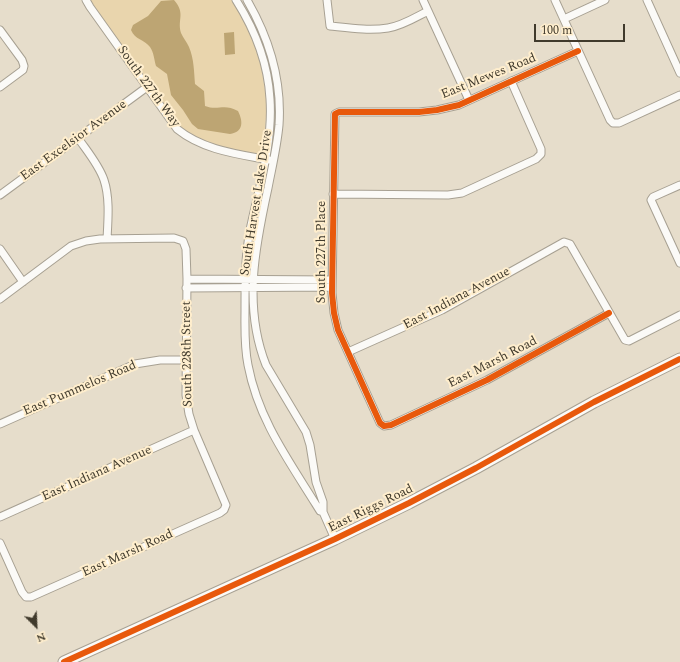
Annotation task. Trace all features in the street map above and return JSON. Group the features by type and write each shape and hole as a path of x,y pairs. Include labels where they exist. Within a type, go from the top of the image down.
{"main road":[{"name":"East Riggs Road","path":"64,662 335,539 409,503 476,468 594,402 680,359"}],"street":[{"name":"South 227th Way","path":"86,0 177,129 184,135 207,146 273,161"},
{"name":"South Harvest Lake Drive","path":"236,0 255,34 267,74 270,98 267,148 248,243 245,279 246,351 251,379 259,404 271,432 315,503 323,512"},
{"name":"South Harvest Lake Drive","path":"247,0 255,13 266,40 275,70 279,124 255,254 254,322 262,353 273,378 306,432 310,445 316,482 323,502 323,512 335,539"},
{"path":"327,0 330,26 357,29 388,28 401,24 428,11"},
{"path":"423,0 469,100"},
{"path":"555,0 610,120 613,123 619,123 680,95"},
{"path":"564,19 605,0"},
{"path":"647,0 680,73"},
{"path":"0,30 22,60 24,66 23,70 0,87"},
{"name":"East Mewes Road","path":"335,114 339,112 419,112 458,105 578,51"},
{"path":"333,194 448,195 462,193 536,159 540,154 541,149 512,81"},
{"name":"East Excelsior Avenue","path":"0,194 147,87"},
{"name":"South 227th Place","path":"335,114 332,283 334,313 338,330 380,423 384,426"},
{"path":"0,299 71,246 86,240 107,239 108,202 104,181 98,168 78,138"},
{"path":"680,185 653,197 651,200 680,262"},
{"name":"South 228th Street","path":"107,239 174,238 183,242 186,249 186,395 189,414 194,430 225,501 226,508"},
{"name":"East Indiana Avenue","path":"348,352 442,310 564,242 570,244 609,313"},
{"path":"0,249 23,282"},
{"path":"187,279 254,279 332,283"},
{"path":"186,288 254,287 332,283"},
{"path":"609,313 625,340 629,341 680,315"},
{"name":"East Marsh Road","path":"384,426 391,425 476,385 609,313"},
{"name":"East Pummelos Road","path":"0,424 135,364 160,360 187,360"},
{"name":"East Indiana Avenue","path":"0,517 194,430"},
{"name":"East Marsh Road","path":"0,543 22,592 26,596 33,597 220,513 226,508"}],"shaded area":[{"path":"90,0 232,0 249,30 261,65 267,104 263,156 206,143 180,128 91,4"},
{"path":"174,0 180,9 181,33 192,56 195,84 204,91 205,106 214,108 225,107 238,111 241,119 241,126 235,133 230,134 198,129 192,124 171,95 167,74 156,66 150,47 145,42 137,38 131,30 133,25 148,16 161,1"},
{"path":"234,32 235,54 225,55 224,33"}],"cycle path":[{"path":"578,51 459,105 419,112 339,112 335,114 332,293 334,313 338,330 380,423 384,426 391,425 487,380 609,313"},
{"path":"64,662 335,539 409,503 476,468 594,402 680,359"}]}
